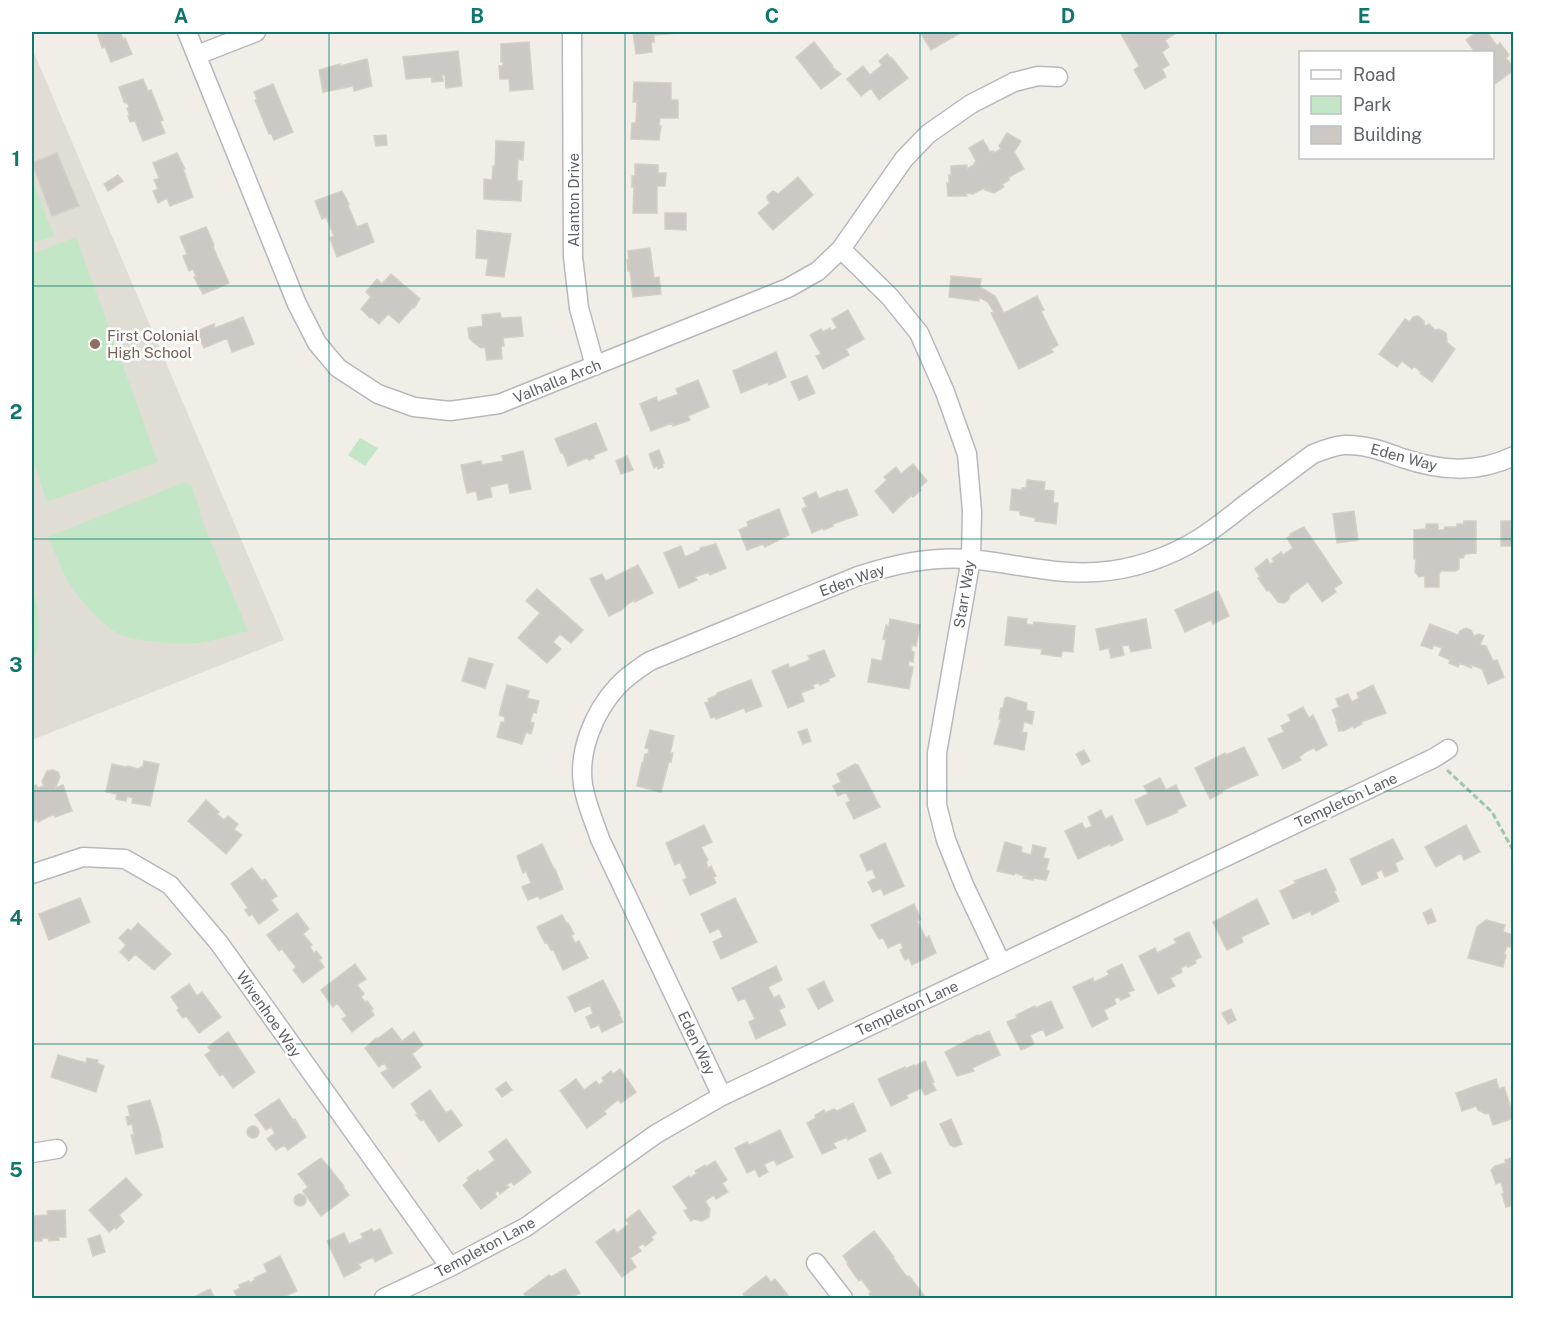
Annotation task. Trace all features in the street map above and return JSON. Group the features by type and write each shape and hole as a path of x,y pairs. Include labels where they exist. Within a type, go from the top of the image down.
{"street":[{"name":"Valhalla Arch","path":"187,32 297,304 317,343 338,368 378,394 414,407 450,411 499,404 788,288 819,271 841,249 904,159 928,134 971,104 1014,82 1038,76 1058,77"},
{"path":"197,55 256,32"},
{"name":"Alanton Drive","path":"572,32 573,257 579,308 595,366"},
{"name":"Starr Way","path":"841,249 890,297 919,333 945,392 967,454 972,511 971,559 937,753 937,805 946,840 964,885 1001,963"},
{"name":"Eden Way","path":"722,1096 600,839 583,784 583,762 592,725 617,686 633,672 650,661 858,576 918,560 971,559 1038,570 1084,573 1135,566 1192,543 1313,454 1329,447 1360,445 1406,459 1463,469 1480,468 1514,456"},
{"name":"Templeton Lane","path":"384,1299 526,1227 656,1134 722,1096 1441,754"},
{"name":"Wivenhoe Way","path":"32,874 83,857 125,859 170,885 219,943 450,1267"},
{"path":"32,1153 57,1149"},
{"path":"816,1263 843,1299"}],"path":[{"path":"1441,754 1492,812 1514,852"}],"shaded area":[{"name":"First Colonial High School","path":"32,48 284,640 32,740"}],"green space":[{"path":"32,179 54,236 32,243"},
{"path":"76,237 158,462 47,502 32,458 32,254"},
{"path":"360,438 378,448 365,466 348,455"},
{"path":"185,482 191,485 201,512 199,513 248,631 190,644 146,641 117,633 98,618 73,589 48,537"},
{"path":"32,589 37,607 39,636 32,663"}],"building":[{"path":"97,32 120,32 132,54 111,62 105,47 102,48"},
{"path":"633,32 678,33 654,35 654,42 651,42 652,52 636,54"},
{"path":"920,32 962,32 931,50"},
{"path":"1126,32 1132,34 1136,32 1178,32 1165,40 1169,47 1162,52 1169,65 1162,69 1166,77 1145,89 1134,70 1139,66 1121,34"},
{"path":"1477,32 1487,32 1497,46 1500,43 1509,55 1506,58 1514,70 1494,85 1494,51 1474,51 1466,40"},
{"path":"529,42 533,89 510,91 509,79 500,79 499,66 503,66 501,44"},
{"path":"814,42 832,67 841,74 821,89 796,57"},
{"path":"458,51 462,86 446,88 445,75 442,75 443,81 432,82 432,77 406,79 403,57"},
{"path":"887,54 908,78 879,100 871,88 861,96 847,79 863,66 870,75 882,65 879,61"},
{"path":"367,59 372,86 354,91 353,86 323,92 319,70"},
{"path":"143,79 148,91 151,90 163,120 160,121 165,133 143,141 135,121 130,122 127,108 129,107 124,102 119,87"},
{"path":"634,82 671,83 671,100 678,100 678,118 660,118 659,140 631,139 632,123 636,123 637,102 633,102"},
{"path":"273,84 293,132 274,140 271,133 269,134 254,92"},
{"path":"1007,133 1021,141 1014,152 1024,169 1009,177 1009,180 1002,184 1004,187 994,193 984,188 973,194 966,193 967,196 948,196 947,183 951,175 951,166 967,165 967,169 975,164 976,161 969,148 983,140 990,152 994,153 1001,149 999,146"},
{"path":"386,135 387,145 376,146 374,136"},
{"path":"496,141 524,142 523,160 518,159 517,181 522,181 521,201 484,199 484,179 492,180 493,166 495,166"},
{"path":"57,153 79,206 52,216 32,163"},
{"path":"177,153 185,169 183,169 193,197 170,206 167,198 158,203 153,191 158,189 154,180 159,178 153,163"},
{"path":"635,164 658,165 658,173 666,173 665,186 657,186 657,213 633,213 632,176 635,176"},
{"path":"118,175 123,181 108,191 104,184"},
{"path":"798,177 813,195 773,230 758,213 770,203 767,196 773,191 778,194"},
{"path":"342,191 357,227 367,223 374,242 337,257 330,238 334,236 326,217 322,219 315,201"},
{"path":"665,213 686,213 686,230 665,229"},
{"path":"206,227 229,283 203,294 194,277 196,276 193,269 189,271 183,256 187,254 180,237"},
{"path":"477,230 511,234 504,277 486,275 488,259 476,258"},
{"path":"650,248 654,278 659,277 661,294 633,297 630,271 628,271 628,251"},
{"path":"391,274 420,299 399,323 388,314 379,324 361,309 371,297 366,292 377,279 382,284"},
{"path":"951,276 981,279 980,287 995,296 1004,313 1037,296 1044,310 1041,311 1058,345 1051,349 1053,352 1019,369 991,313 994,312 988,302 979,297 979,301 949,297"},
{"path":"848,310 864,339 846,349 849,355 823,369 816,356 821,354 810,335 821,329 823,332 830,328 831,331 837,328 832,319"},
{"path":"500,313 501,318 521,317 523,336 503,338 502,359 487,360 485,347 481,348 469,338 468,328 483,326 482,315"},
{"path":"1418,316 1424,321 1424,325 1429,324 1435,330 1439,329 1446,333 1446,342 1455,349 1432,382 1414,366 1412,369 1402,361 1397,367 1379,354 1405,319 1410,322 1413,317"},
{"path":"243,317 254,344 232,352 227,338 204,348 197,331 214,324 215,328"},
{"path":"776,352 786,377 769,385 768,382 741,393 733,371"},
{"path":"807,376 815,393 799,400 791,382"},
{"path":"698,380 709,407 688,416 690,420 673,426 672,423 651,431 640,404 656,397 658,402 678,394 676,389"},
{"path":"596,423 607,450 594,455 594,458 589,460 587,458 568,466 555,439"},
{"path":"659,450 664,463 663,467 658,469 657,466 654,468 649,454"},
{"path":"523,451 531,489 510,493 508,483 490,487 492,497 478,500 476,491 467,493 461,465 481,461 482,465 503,461 502,456"},
{"path":"627,456 633,470 621,474 616,461"},
{"path":"913,464 927,481 919,488 921,490 913,497 912,495 893,513 875,491 887,480 884,477 896,467 901,474"},
{"path":"1027,480 1045,482 1044,490 1054,491 1053,503 1058,503 1056,524 1035,521 1036,518 1020,515 1020,511 1010,510 1012,489 1026,488"},
{"path":"847,489 858,515 812,533 802,509 807,507 803,498 816,492 819,499"},
{"path":"779,509 789,535 765,547 763,544 747,550 739,530 748,526 747,522"},
{"path":"1354,511 1358,540 1337,543 1333,514"},
{"path":"1464,521 1476,521 1476,553 1465,554 1463,558 1459,558 1459,569 1441,571 1439,587 1425,587 1425,576 1419,577 1415,572 1414,530 1426,529 1426,524 1438,524 1438,530 1444,530 1445,527 1457,527 1457,524 1464,524"},
{"path":"1501,521 1514,521 1514,546 1501,546"},
{"path":"1304,527 1342,583 1334,588 1336,592 1322,602 1308,582 1290,595 1284,603 1278,602 1269,590 1267,591 1255,569 1267,559 1270,564 1274,562 1272,559 1281,552 1283,555 1293,548 1287,538"},
{"path":"716,544 726,568 710,575 709,572 695,577 697,580 679,588 664,553 681,546 685,557 701,550 700,548"},
{"path":"638,565 653,593 635,602 634,600 609,616 590,579 602,574 606,581"},
{"path":"537,589 583,630 571,643 560,634 553,642 561,649 547,663 518,638 540,613 526,601"},
{"path":"1218,591 1229,616 1213,624 1211,620 1185,632 1175,610"},
{"path":"1008,617 1027,619 1026,624 1033,625 1034,622 1075,626 1073,652 1062,651 1061,657 1041,654 1042,649 1005,645"},
{"path":"890,619 920,625 916,646 912,645 913,662 909,661 908,666 913,667 909,689 868,682 872,659 882,661 886,640 883,639"},
{"path":"1146,619 1151,648 1131,652 1129,645 1122,646 1124,655 1111,658 1109,648 1100,650 1096,629"},
{"path":"1430,624 1458,635 1466,628 1471,630 1474,636 1479,634 1484,636 1480,645 1486,646 1493,661 1497,660 1504,677 1488,684 1482,669 1472,665 1471,668 1460,663 1458,667 1439,655 1442,648 1434,645 1432,649 1421,645"},
{"path":"824,650 835,676 801,693 804,701 788,708 772,671 788,664 790,668 810,660 808,656"},
{"path":"469,658 493,664 485,688 462,681"},
{"path":"751,680 762,706 746,712 744,708 716,719 711,718 705,703 709,702 708,699 717,693"},
{"path":"507,685 529,691 527,698 539,701 536,713 533,712 530,722 534,723 531,734 526,732 522,744 497,737 501,722 504,723 505,717 499,715"},
{"path":"1373,685 1386,713 1361,722 1362,724 1354,728 1353,726 1339,731 1332,710 1339,707 1336,699 1348,694 1352,702 1359,698 1357,693"},
{"path":"1007,697 1027,703 1026,710 1034,712 1032,724 1024,722 1022,732 1027,733 1024,750 994,744 1001,719 999,719 1001,708"},
{"path":"1303,707 1309,718 1313,715 1327,745 1316,751 1314,748 1307,751 1299,757 1301,760 1283,769 1268,739 1284,732 1281,726 1291,721 1288,715"},
{"path":"807,729 811,741 803,744 798,732"},
{"path":"650,730 674,736 670,753 673,753 671,762 669,761 661,792 637,786 645,754 648,754 649,749 645,748"},
{"path":"1244,747 1258,775 1221,791 1222,793 1210,799 1195,768 1225,753 1226,755"},
{"path":"1084,750 1090,761 1082,765 1076,754"},
{"path":"144,761 159,764 150,806 132,803 133,798 127,796 126,801 116,799 117,794 106,792 112,764 138,769 143,766"},
{"path":"855,764 858,765 880,807 854,819 846,803 850,801 846,792 838,796 833,786 841,782 837,774"},
{"path":"47,771 58,772 60,777 55,788 63,785 72,811 55,817 54,814 38,822 38,819 32,822 32,786 36,785 38,788 44,786 42,781"},
{"path":"1160,778 1166,790 1176,785 1186,806 1177,810 1178,812 1147,825 1135,800 1148,794 1144,786"},
{"path":"206,800 224,820 228,816 238,824 234,829 242,835 226,854 188,821"},
{"path":"1101,810 1105,819 1112,816 1123,840 1078,859 1065,831 1082,823 1085,829 1092,826 1088,817"},
{"path":"704,825 712,842 701,847 708,860 706,862 708,868 711,866 716,876 713,877 716,883 690,895 683,880 687,878 680,862 675,865 666,843"},
{"path":"1466,825 1480,852 1464,860 1461,853 1436,867 1425,847"},
{"path":"1393,839 1403,859 1395,863 1398,871 1385,877 1382,870 1376,872 1378,878 1362,885 1350,859"},
{"path":"1005,842 1022,847 1021,852 1031,855 1033,845 1046,848 1043,858 1049,859 1046,870 1049,871 1046,880 1033,878 1033,880 1015,873 1014,875 997,871"},
{"path":"885,843 904,886 884,895 881,888 873,892 868,882 876,878 872,869 867,871 860,855"},
{"path":"542,844 563,889 540,899 538,896 528,900 522,887 531,883 526,871 523,873 517,856"},
{"path":"252,868 262,881 265,879 277,896 271,900 278,910 259,924 252,914 249,916 245,910 248,908 231,884"},
{"path":"1326,869 1339,901 1312,915 1310,911 1293,919 1280,891 1296,883 1294,881"},
{"path":"80,898 90,922 49,940 39,914"},
{"path":"735,898 757,942 721,959 713,942 723,937 719,928 710,933 701,914"},
{"path":"1257,899 1269,924 1241,937 1243,942 1227,950 1213,922"},
{"path":"914,904 921,919 917,921 926,938 929,936 936,953 912,965 909,958 905,960 900,950 903,948 901,942 888,948 883,938 879,939 871,925"},
{"path":"1431,909 1436,921 1428,924 1423,913"},
{"path":"297,913 309,929 303,934 312,945 310,947 314,953 316,951 322,958 319,960 324,967 303,983 293,970 296,967 282,949 279,951 267,935"},
{"path":"562,915 574,934 571,935 575,943 579,941 588,958 563,970 553,949 551,950 547,942 545,943 537,927"},
{"path":"1486,920 1505,925 1503,932 1514,935 1510,947 1507,946 1504,954 1506,955 1503,967 1468,958 1477,927"},
{"path":"138,923 171,954 154,970 135,954 129,961 120,952 126,945 119,938 128,929 131,931"},
{"path":"1189,932 1201,957 1195,960 1196,963 1188,967 1186,965 1181,968 1182,972 1170,978 1175,986 1158,994 1139,956 1155,948 1157,953 1177,943 1174,939"},
{"path":"355,964 366,979 357,985 364,994 361,997 373,1009 371,1010 374,1015 352,1032 342,1019 347,1016 337,1003 333,1007 321,990"},
{"path":"1122,964 1134,990 1128,992 1130,996 1121,1000 1119,997 1114,999 1116,1004 1104,1010 1108,1019 1092,1027 1073,987 1093,978 1094,982 1109,975 1107,971"},
{"path":"776,966 782,980 768,987 774,998 779,995 785,1007 779,1010 786,1025 756,1039 749,1022 755,1019 745,998 738,1001 732,988"},
{"path":"603,980 623,1022 602,1032 599,1025 591,1028 586,1017 593,1014 590,1005 575,1012 568,997"},
{"path":"824,981 833,1001 818,1009 808,989"},
{"path":"189,984 197,996 202,992 221,1017 199,1033 186,1016 183,1018 171,997"},
{"path":"1051,1001 1063,1028 1046,1036 1043,1029 1030,1035 1034,1044 1021,1050 1007,1022 1017,1018 1016,1015"},
{"path":"1231,1009 1236,1020 1228,1024 1222,1013"},
{"path":"392,1028 402,1041 414,1032 423,1045 412,1054 421,1067 393,1088 381,1073 388,1069 384,1063 379,1067 365,1048"},
{"path":"989,1031 1000,1055 972,1068 974,1071 957,1076 945,1052"},
{"path":"228,1032 255,1072 233,1088 223,1074 220,1076 205,1055 211,1051 208,1047"},
{"path":"58,1055 86,1063 87,1058 98,1060 97,1063 104,1066 96,1092 51,1077"},
{"path":"925,1061 936,1090 925,1095 921,1088 906,1095 908,1098 891,1106 878,1079"},
{"path":"620,1069 636,1092 621,1103 618,1100 604,1111 606,1114 587,1128 560,1091 576,1079 584,1090 596,1081 599,1085 604,1081 602,1078 611,1071 613,1074"},
{"path":"1496,1079 1499,1089 1504,1087 1514,1118 1493,1125 1489,1113 1478,1110 1476,1106 1462,1111 1456,1093"},
{"path":"506,1082 512,1090 502,1097 496,1089"},
{"path":"430,1090 446,1113 451,1110 462,1125 439,1142 423,1119 421,1121 416,1115 418,1114 411,1104"},
{"path":"279,1099 306,1137 288,1150 284,1145 276,1150 267,1139 275,1133 271,1127 266,1130 255,1115"},
{"path":"150,1100 163,1147 136,1154 131,1135 134,1134 132,1124 128,1125 126,1117 130,1116 128,1106"},
{"path":"853,1103 866,1131 848,1140 847,1137 833,1143 836,1148 822,1154 807,1123 824,1110 825,1113 834,1109 837,1111"},
{"path":"951,1119 962,1144 954,1147 950,1145 940,1124"},
{"path":"253,1126 259,1132 253,1138 247,1132"},
{"path":"780,1130 793,1157 777,1165 774,1160 764,1164 768,1172 759,1177 755,1169 747,1173 735,1148 747,1142 749,1145"},
{"path":"506,1139 531,1172 514,1185 511,1182 506,1185 509,1187 500,1194 498,1191 495,1193 497,1197 481,1209 463,1185 469,1180 467,1178 495,1160 489,1152"},
{"path":"881,1153 891,1173 878,1179 869,1159"},
{"path":"1514,1157 1514,1205 1506,1207 1501,1182 1496,1184 1491,1170 1495,1166 1506,1163 1505,1160"},
{"path":"321,1158 349,1195 321,1216 303,1191 308,1187 298,1174"},
{"path":"715,1161 727,1180 722,1183 728,1192 716,1199 714,1195 705,1201 710,1209 709,1217 702,1221 694,1219 691,1221 684,1211 688,1209 673,1187 697,1173 695,1171"},
{"path":"126,1178 142,1195 119,1215 124,1222 109,1232 89,1210"},
{"path":"302,1194 306,1200 302,1206 298,1206 294,1198"},
{"path":"65,1210 66,1237 58,1237 59,1240 49,1241 48,1238 42,1238 42,1241 32,1241 32,1216 48,1215 47,1211"},
{"path":"639,1210 656,1233 651,1237 653,1240 645,1246 644,1243 638,1247 641,1251 630,1258 636,1267 622,1277 596,1242 614,1229 617,1233 629,1224 626,1220"},
{"path":"372,1229 373,1232 380,1229 392,1253 375,1262 373,1257 358,1264 361,1268 344,1277 327,1241 344,1233 349,1244 363,1238 361,1234"},
{"path":"874,1231 907,1277 909,1276 926,1298 872,1298 869,1294 871,1292 861,1279 859,1281 843,1256"},
{"path":"100,1235 105,1252 93,1256 88,1239"},
{"path":"280,1256 297,1291 281,1298 238,1298 234,1291 240,1288 239,1285 249,1281 250,1283 255,1280 254,1278 267,1272 264,1264"},
{"path":"565,1269 580,1293 570,1298 527,1298 524,1294 549,1275 551,1277"},
{"path":"766,1276 771,1282 775,1279 788,1295 784,1298 743,1298 745,1297 743,1294"},
{"path":"210,1289 215,1298 194,1297"}],"place":[{"name":"First Colonial High School","path":"95,344"}]}
